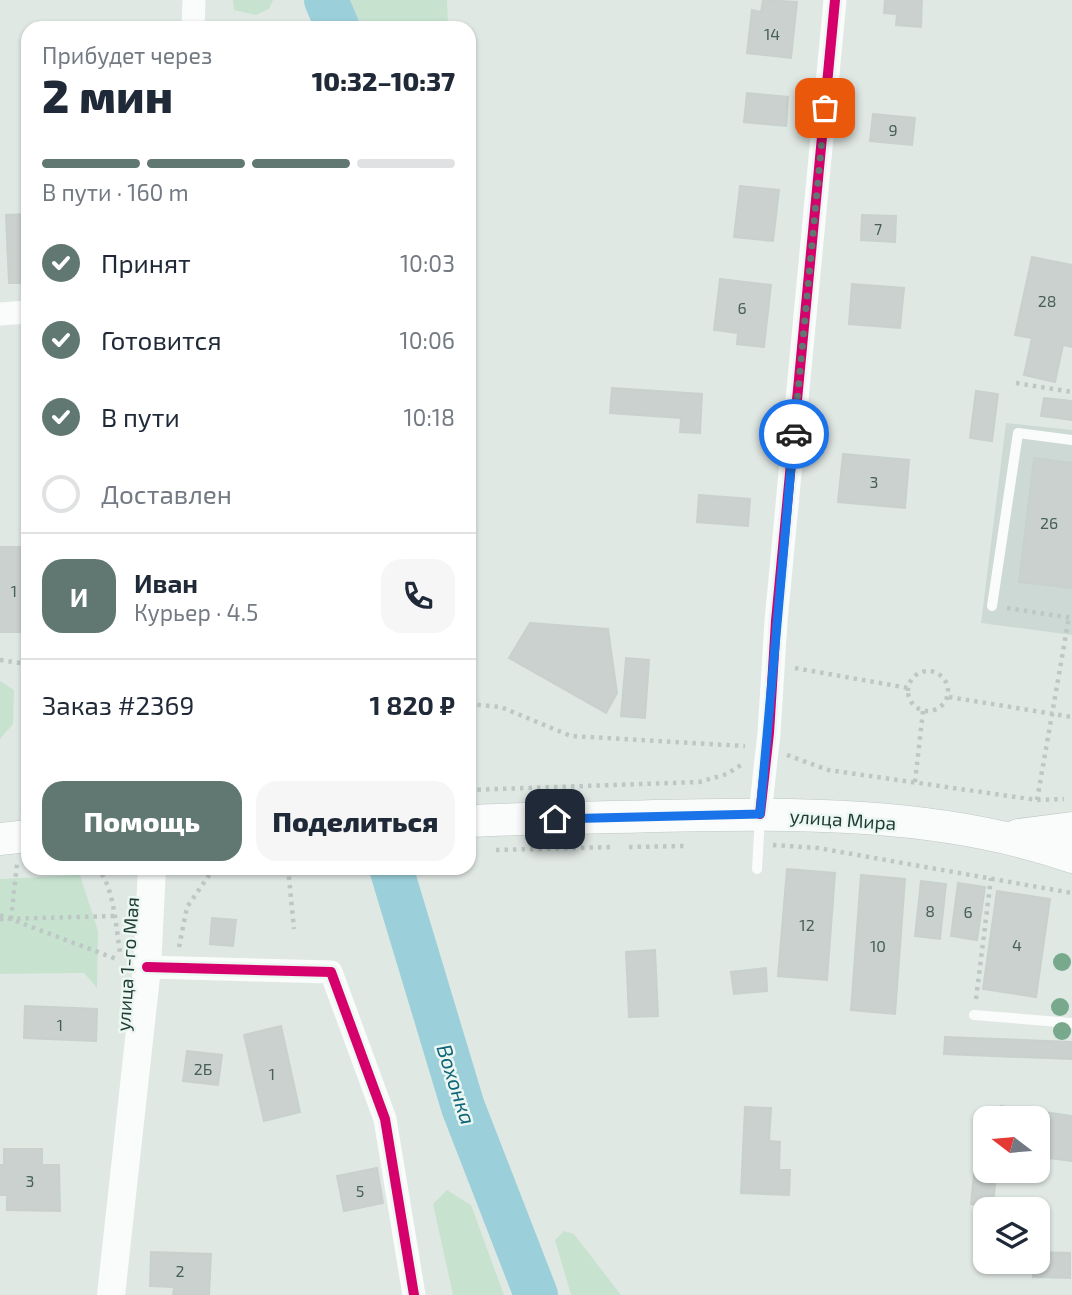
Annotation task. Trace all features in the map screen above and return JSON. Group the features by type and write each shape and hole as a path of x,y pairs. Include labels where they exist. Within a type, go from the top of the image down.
{"main road":[{"name":"улица Мира","path":"476,810 760,814 878,819 1006,837"},
{"path":"1006,837 1071,814"},
{"path":"1006,837 1072,857"}],"street":[{"path":"193,21 194,0"},
{"path":"760,814 835,0"},
{"path":"0,314 21,312"},
{"name":"улица 1-го Мая","path":"111,1295 147,967 152,875"},
{"path":"147,967 331,972 385,1119 414,1295"}],"lane":[{"path":"992,606 1018,433 1072,440"},
{"path":"757,869 760,814"},
{"path":"974,1015 1072,1023"}],"path":[{"path":"1016,383 1072,392"},
{"path":"992,606 1070,618 1037,800"},
{"path":"0,660 21,663"},
{"path":"774,665 908,688"},
{"path":"922,671 933,671 943,676 948,685 948,697 943,706 934,711 923,712 914,706 909,698 908,688 912,677 922,671"},
{"path":"948,697 1072,717"},
{"path":"476,705 501,707 571,736 768,748 828,770 1037,800 1071,814"},
{"path":"915,782 923,712"},
{"path":"476,810 699,782 727,774 768,748"},
{"path":"11,919 15,845"},
{"path":"103,875 110,894"},
{"path":"176,967 187,907 209,875"},
{"path":"289,875 294,929"},
{"path":"974,1015 991,878"},
{"path":"11,919 114,916"},
{"path":"0,917 119,960"}],"shaded area":[{"path":"1006,423 1072,430 1072,635 981,623"}],"green space":[{"path":"233,0 273,0 269,9 256,15 234,10"},
{"path":"349,0 447,0 448,21 360,21 351,15"},
{"path":"0,681 14,690 13,724 0,739"},
{"path":"80,875 98,931 97,988 84,973 0,974 0,879"},
{"path":"447,1190 471,1205 504,1295 453,1295 433,1204"},
{"path":"564,1231 574,1234 621,1295 571,1295 555,1240"}],"building":[{"path":"763,0 797,2 791,58 747,53 752,10 761,12"},
{"path":"885,0 922,0 921,27 896,25 897,14 884,13"},
{"path":"747,93 788,97 786,126 744,122"},
{"path":"873,114 915,118 912,145 870,141"},
{"path":"740,186 779,190 773,241 734,237"},
{"path":"21,214 21,283 9,283 6,215"},
{"path":"862,215 896,216 895,242 861,240"},
{"path":"1032,257 1072,265 1072,347 1063,345 1055,382 1024,375 1032,338 1015,335"},
{"path":"720,279 771,285 764,347 737,344 738,333 714,330"},
{"path":"852,284 904,288 900,328 849,324"},
{"path":"612,388 702,394 700,433 680,432 681,418 610,413"},
{"path":"976,391 998,394 992,441 970,438"},
{"path":"1044,398 1072,401 1072,420 1041,416"},
{"path":"843,454 909,460 905,508 838,502"},
{"path":"1034,458 1072,463 1072,588 1019,582"},
{"path":"699,495 750,499 748,526 697,522"},
{"path":"0,547 21,547 21,632 0,632"},
{"path":"530,623 608,629 617,693 606,713 509,658"},
{"path":"626,658 649,660 645,718 621,716"},
{"path":"787,869 835,873 827,980 778,976"},
{"path":"861,875 905,879 895,1014 851,1010"},
{"path":"921,881 946,884 940,939 915,936"},
{"path":"958,883 985,887 977,940 951,936"},
{"path":"997,891 1050,899 1036,997 983,989"},
{"path":"212,918 236,920 233,946 210,944"},
{"path":"655,950 658,1016 629,1017 626,952"},
{"path":"766,968 767,991 734,994 731,972"},
{"path":"25,1006 97,1009 96,1041 24,1038"},
{"path":"281,1026 300,1112 264,1121 244,1035"},
{"path":"945,1037 1072,1042 1072,1059 944,1054"},
{"path":"187,1051 222,1055 218,1085 183,1081"},
{"path":"745,1107 771,1108 769,1141 780,1142 779,1170 790,1170 789,1195 741,1193"},
{"path":"1050,1113 1072,1116 1072,1161 1050,1158"},
{"path":"4,1149 42,1149 42,1165 59,1165 60,1211 7,1210 7,1195 0,1195 0,1165 4,1165"},
{"path":"377,1168 383,1203 344,1211 337,1176"},
{"path":"973,1183 995,1183 994,1197 973,1197 971,1204"},
{"path":"151,1252 211,1254 209,1295 173,1295 174,1287 150,1286"},
{"path":"1050,1252 1070,1253 1070,1278 1033,1277 1033,1274 1050,1274"}],"waterway":[{"name":"Вохонка","path":"326,0 335,21"},
{"name":"Вохонка","path":"393,875 463,1107 536,1295"}],"cycle path":[{"path":"760,814 835,0"},
{"path":"147,967 331,972 385,1119 414,1295"}],"way so far":[{"path":"794,434 825,108"}],"route":[{"path":"555,819 760,814 794,434"}]}
